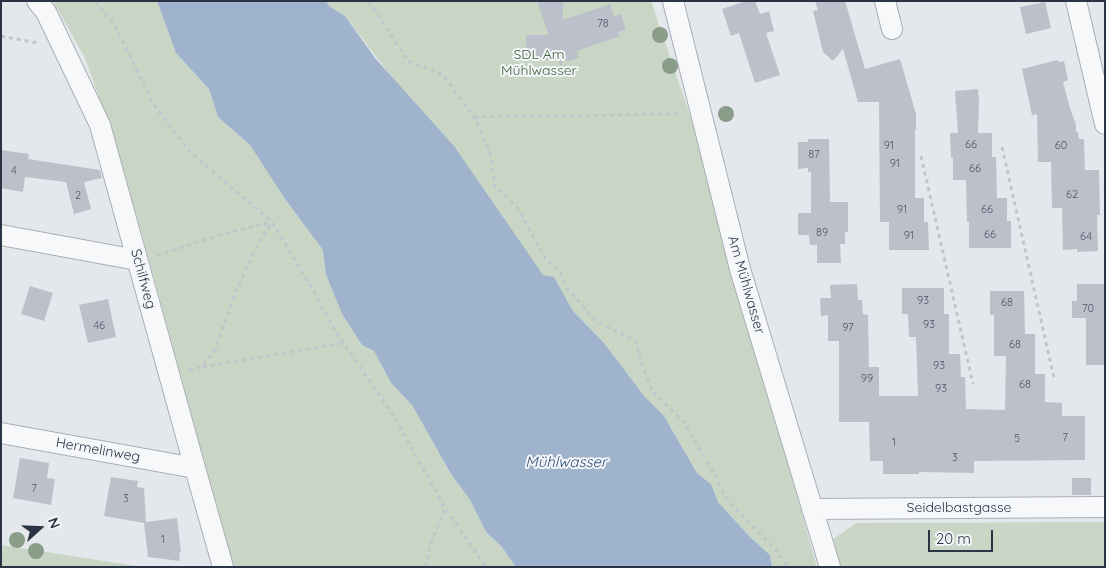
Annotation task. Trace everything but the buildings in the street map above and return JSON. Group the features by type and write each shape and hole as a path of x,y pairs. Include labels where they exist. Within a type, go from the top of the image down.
{"street":[{"name":"Schilfweg","path":"37,1 46,12 100,125 223,567"},
{"name":"Am Mühlwasser","path":"673,1 740,269 830,567"},
{"path":"885,1 892,29"},
{"path":"1076,1 1105,124"},
{"path":"1,234 138,260"},
{"name":"Hermelinweg","path":"1,433 195,468"},
{"name":"Seidelbastgasse","path":"812,508 1105,507"}],"path":[{"path":"95,1 114,24 154,105 190,152 272,222 335,331 395,418 445,508 486,567"},
{"path":"369,1 408,61 443,75 474,117 490,152 495,186 517,207 545,258 561,274 567,288 596,321 636,342 641,363 652,392 684,422 715,475 727,500 775,549 788,567"},
{"path":"1,36 63,48"},
{"path":"474,117 702,114"},
{"path":"1002,147 1054,378"},
{"path":"921,156 973,384"},
{"path":"138,260 164,255 222,234 272,222"},
{"path":"202,367 214,350 236,292 258,244 272,222"},
{"path":"169,376 202,367 343,343"},
{"path":"426,567 430,546 445,508"}],"green space":[{"path":"53,1 157,1 176,53 209,89 218,117 250,145 285,199 324,251 326,275 342,314 362,345 374,351 391,383 412,405 451,474 470,500 486,532 501,546 516,567 234,567 228,552 118,151 85,58"},
{"name":"SDL Am Mühlwasser","path":"326,1 651,1 692,121 817,567 772,567 770,555 749,536 718,502 711,484 697,473 664,416 645,397 604,343 573,311 554,278 543,275 345,16 329,6"},
{"path":"1105,522 1105,567 841,567 832,540 856,523"},
{"path":"1,545 143,567 1,567"}],"water":[{"name":"Mühlwasser","path":"157,1 326,1 329,6 345,16 375,58 454,146 543,275 554,277 573,311 604,343 645,397 664,416 697,473 711,484 718,502 749,536 770,555 772,567 516,567 501,546 486,532 470,500 451,474 412,405 391,383 374,351 362,345 342,314 326,275 323,250 285,199 250,145 218,117 209,89 176,53"}]}
